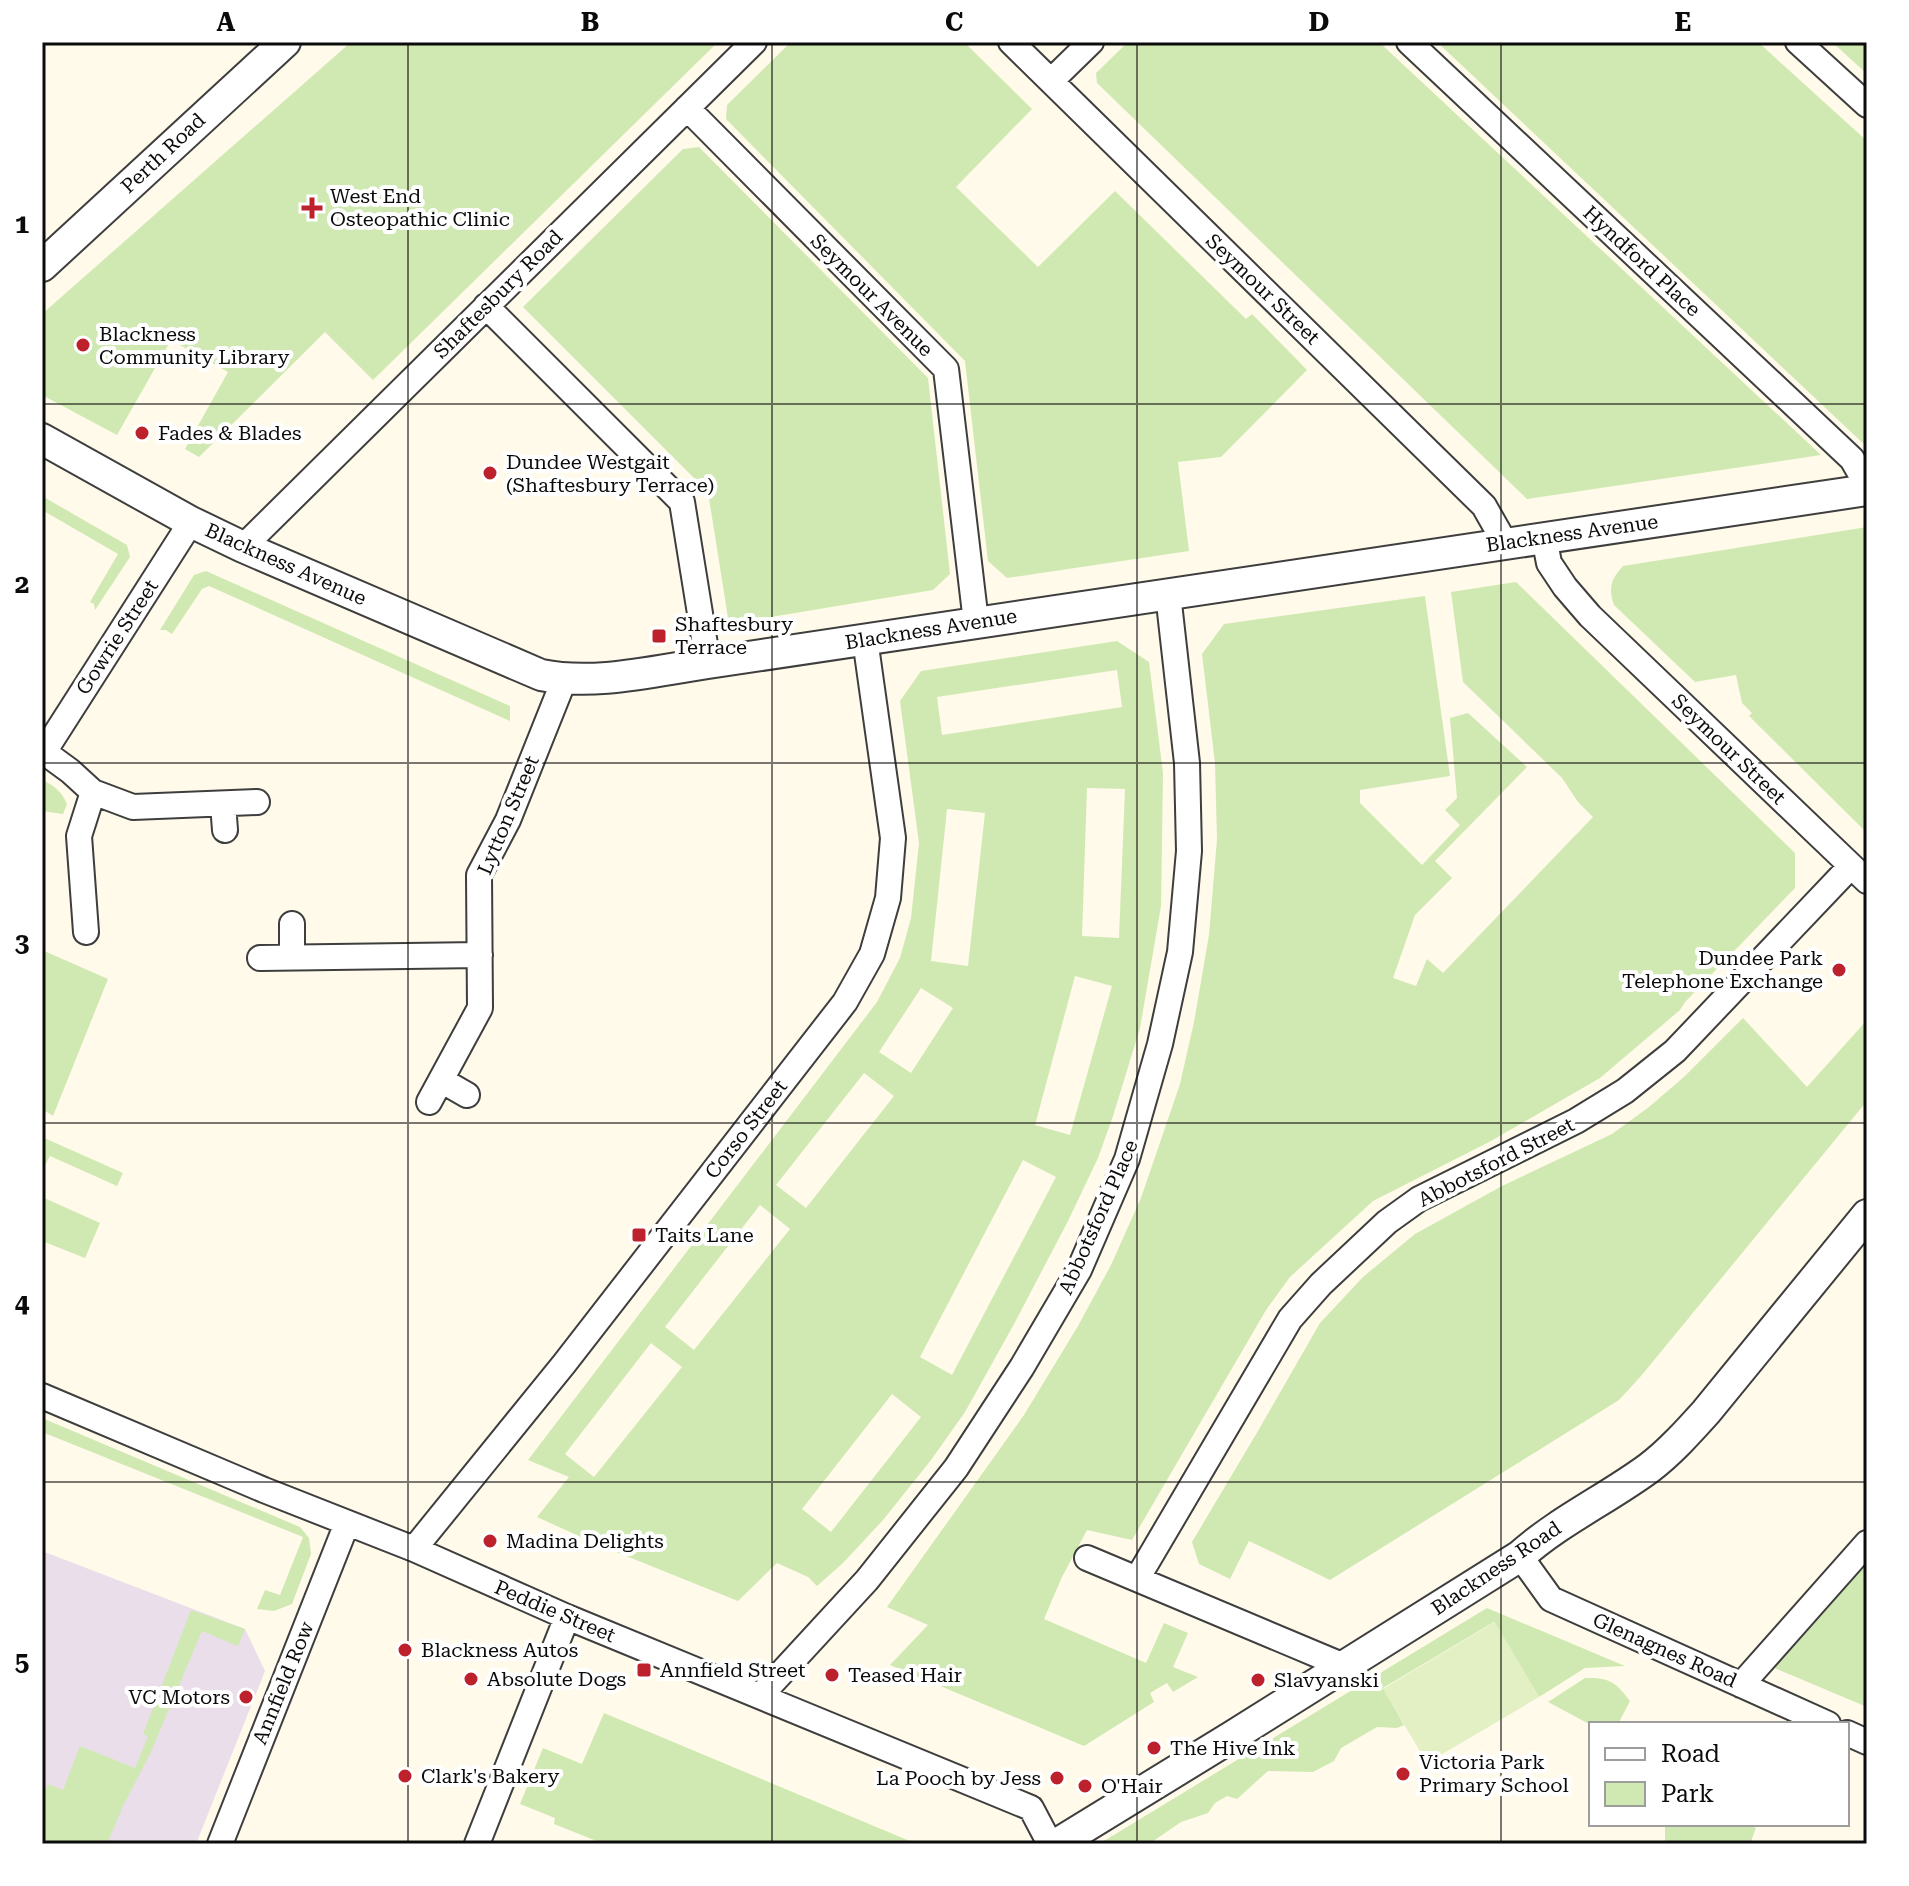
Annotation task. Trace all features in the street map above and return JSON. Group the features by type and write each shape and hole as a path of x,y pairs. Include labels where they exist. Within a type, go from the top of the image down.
{"street":[{"name":"Perth Road","path":"42,266 285,42"},
{"name":"Shaftesbury Road","path":"243,547 754,42"},
{"name":"Seymour Street","path":"1011,42 1484,506 1505,543"},
{"path":"1051,81 1091,42"},
{"name":"Hyndford Place","path":"1409,42 1852,459 1867,487"},
{"path":"1798,42 1867,105"},
{"name":"Seymour Avenue","path":"687,108 946,369 976,622"},
{"path":"486,306 682,502 708,663"},
{"name":"Blackness Avenue","path":"42,439 191,522 243,547 541,675 564,680 592,680 708,663 1867,487"},
{"name":"Gowrie Street","path":"191,522 43,752 93,792 133,807 257,802"},
{"name":"Seymour Street","path":"1544,537 1549,563 1590,616 1859,873"},
{"name":"Abbotsford Place","path":"760,1696 867,1580 956,1468 1022,1367 1079,1270 1127,1159 1160,1044 1180,952 1189,851 1187,763 1168,594"},
{"name":"Corso Street","path":"414,1549 574,1351 836,1014 872,954 888,898 893,838 865,639"},
{"name":"Lytton Street","path":"429,1102 480,1008 479,875 508,820 564,680"},
{"path":"86,932 79,836 93,792"},
{"path":"223,804 225,830"},
{"name":"Abbotsford Street","path":"1137,1579 1290,1319 1321,1284 1387,1222 1419,1199 1576,1121 1625,1091 1675,1051 1859,873"},
{"path":"292,924 292,957"},
{"path":"260,958 480,955"},
{"path":"441,1080 467,1095"},
{"name":"Blackness Road","path":"1057,1844 1520,1556 1539,1539 1649,1468 1681,1440 1867,1215"},
{"name":"Peddie Street","path":"42,1396 1031,1808 1050,1844"},
{"name":"Annfield Row","path":"220,1844 347,1523"},
{"path":"1741,1685 1867,1543"},
{"name":"Glenagnes Road","path":"1520,1556 1551,1599 1824,1722"},
{"path":"1087,1558 1344,1666"},
{"path":"477,1844 567,1617"}],"shaded area":[{"path":"42,1551 245,1629 265,1671 196,1844 42,1844"}],"green space":[{"path":"351,42 718,42 373,380 325,332 199,457 185,449 228,372 171,340 117,435 42,395 42,314"},
{"path":"791,42 964,42 1032,109 956,187 1038,267 1115,191 1246,319 1252,314 1307,370 1221,457 1178,462 1189,551 1007,578 988,561 965,361 726,119 727,105"},
{"path":"1128,42 1379,42 1821,455 1527,499 1097,83 1096,73"},
{"path":"1437,42 1758,42 1867,141 1867,447"},
{"path":"1832,42 1867,42 1867,74"},
{"path":"699,147 928,378 950,574 933,590 729,624 708,492 523,307 683,149"},
{"path":"42,496 127,545 130,557 95,610 90,602 118,554 42,510"},
{"path":"1867,527 1867,833 1749,716 1752,713 1742,703 1736,675 1695,682 1614,605 1611,589 1623,566"},
{"path":"206,571 510,706 510,721 209,586 202,589 172,634 160,630 194,575"},
{"path":"1516,582 1795,853 1795,888 1680,1010 1600,1078 1491,1141 1373,1201 1290,1277 1266,1310 1132,1540 1087,1530 1044,1619 1146,1663 1164,1623 1188,1633 1173,1667 1198,1677 1173,1692 1167,1683 1150,1693 1154,1702 1084,1746 890,1665 928,1625 887,1607 1024,1415 1078,1326 1111,1265 1141,1198 1180,1084 1209,935 1217,839 1215,763 1202,654 1224,624 1425,596 1450,776 1360,790 1360,803 1422,865 1460,825 1445,810 1457,798 1450,718 1468,713 1527,767 1435,861 1452,878 1415,915 1393,978 1416,986 1427,959 1443,973 1593,817 1578,802 1562,778 1463,682 1451,592"},
{"path":"1117,641 1149,662 1163,773 1161,906 1140,1028 1098,1158 1068,1221 965,1412 883,1520 817,1586 808,1577 777,1563 738,1601 537,1517 569,1477 528,1460 877,1002 900,958 911,918 919,843 900,701 921,671","holes":["1117,670 1122,707 942,735 937,697","1087,788 1125,789 1119,938 1082,936","947,809 985,813 968,966 931,961","1075,976 1112,986 1070,1135 1035,1125","921,988 953,1008 911,1073 879,1052","864,1073 894,1096 806,1208 776,1185","1023,1160 1056,1177 952,1375 920,1357","760,1205 790,1229 694,1350 665,1327","651,1343 682,1367 594,1477 565,1454","892,1394 921,1417 831,1532 802,1509"]},
{"path":"42,780 63,796 67,804 63,814 42,811"},
{"path":"42,950 108,979 53,1116 42,1109"},
{"path":"1743,1018 1807,1087 1867,1020 1867,1101 1619,1400 1330,1580 1249,1541 1230,1579 1199,1564 1192,1542 1320,1323 1363,1277 1415,1234 1502,1186 1612,1134 1685,1076"},
{"path":"42,1137 123,1173 117,1186 50,1156 42,1171"},
{"path":"42,1197 100,1223 85,1258 42,1241"},
{"path":"42,1418 300,1527 309,1538 311,1554 292,1604 274,1611 257,1609 265,1590 280,1595 303,1537 42,1432"},
{"path":"1867,1557 1867,1707 1772,1667"},
{"path":"1487,1608 1625,1666 1585,1668 1539,1697 1494,1622 1383,1688 1404,1725 1397,1728 1377,1727 1341,1748 1334,1761 1313,1772 1268,1771 1237,1799 1227,1796 1215,1803 1208,1813 1181,1822 1149,1844 1099,1844"},
{"path":"191,1610 245,1629 238,1646 202,1631 150,1754 107,1844 42,1844 42,1799 48,1784 63,1790 80,1746 135,1768 148,1736 143,1734"},
{"path":"1495,1622 1539,1697 1427,1763 1383,1689"},
{"path":"1585,1678 1611,1682 1630,1701 1619,1722 1589,1724 1548,1702"},
{"path":"604,1713 917,1844 604,1844 554,1824 555,1818 520,1804 543,1748 582,1764"},
{"path":"1665,1826 1756,1828 1750,1844 1665,1844"}],"place":[{"name":"West End Osteopathic Clinic","path":"312,208"},
{"name":"Blackness Community Library","path":"83,345"},
{"name":"Fades & Blades","path":"142,433"},
{"name":"Dundee Westgait (Shaftesbury Terrace)","path":"490,473"},
{"name":"Shaftesbury Terrace","path":"659,636"},
{"name":"Dundee Park Telephone Exchange","path":"1839,970"},
{"name":"Taits Lane","path":"639,1235"},
{"name":"Madina Delights","path":"490,1541"},
{"name":"Blackness Autos","path":"405,1650"},
{"name":"Annfield Street","path":"644,1670"},
{"name":"Teased Hair","path":"832,1675"},
{"name":"Absolute Dogs","path":"471,1679"},
{"name":"Slavyanski","path":"1258,1680"},
{"name":"VC Motors","path":"246,1697"},
{"name":"The Hive Ink","path":"1154,1748"},
{"name":"Victoria Park Primary School","path":"1403,1774"},
{"name":"Clark's Bakery","path":"405,1776"},
{"name":"La Pooch by Jess","path":"1057,1778"},
{"name":"O'Hair","path":"1085,1786"}]}
